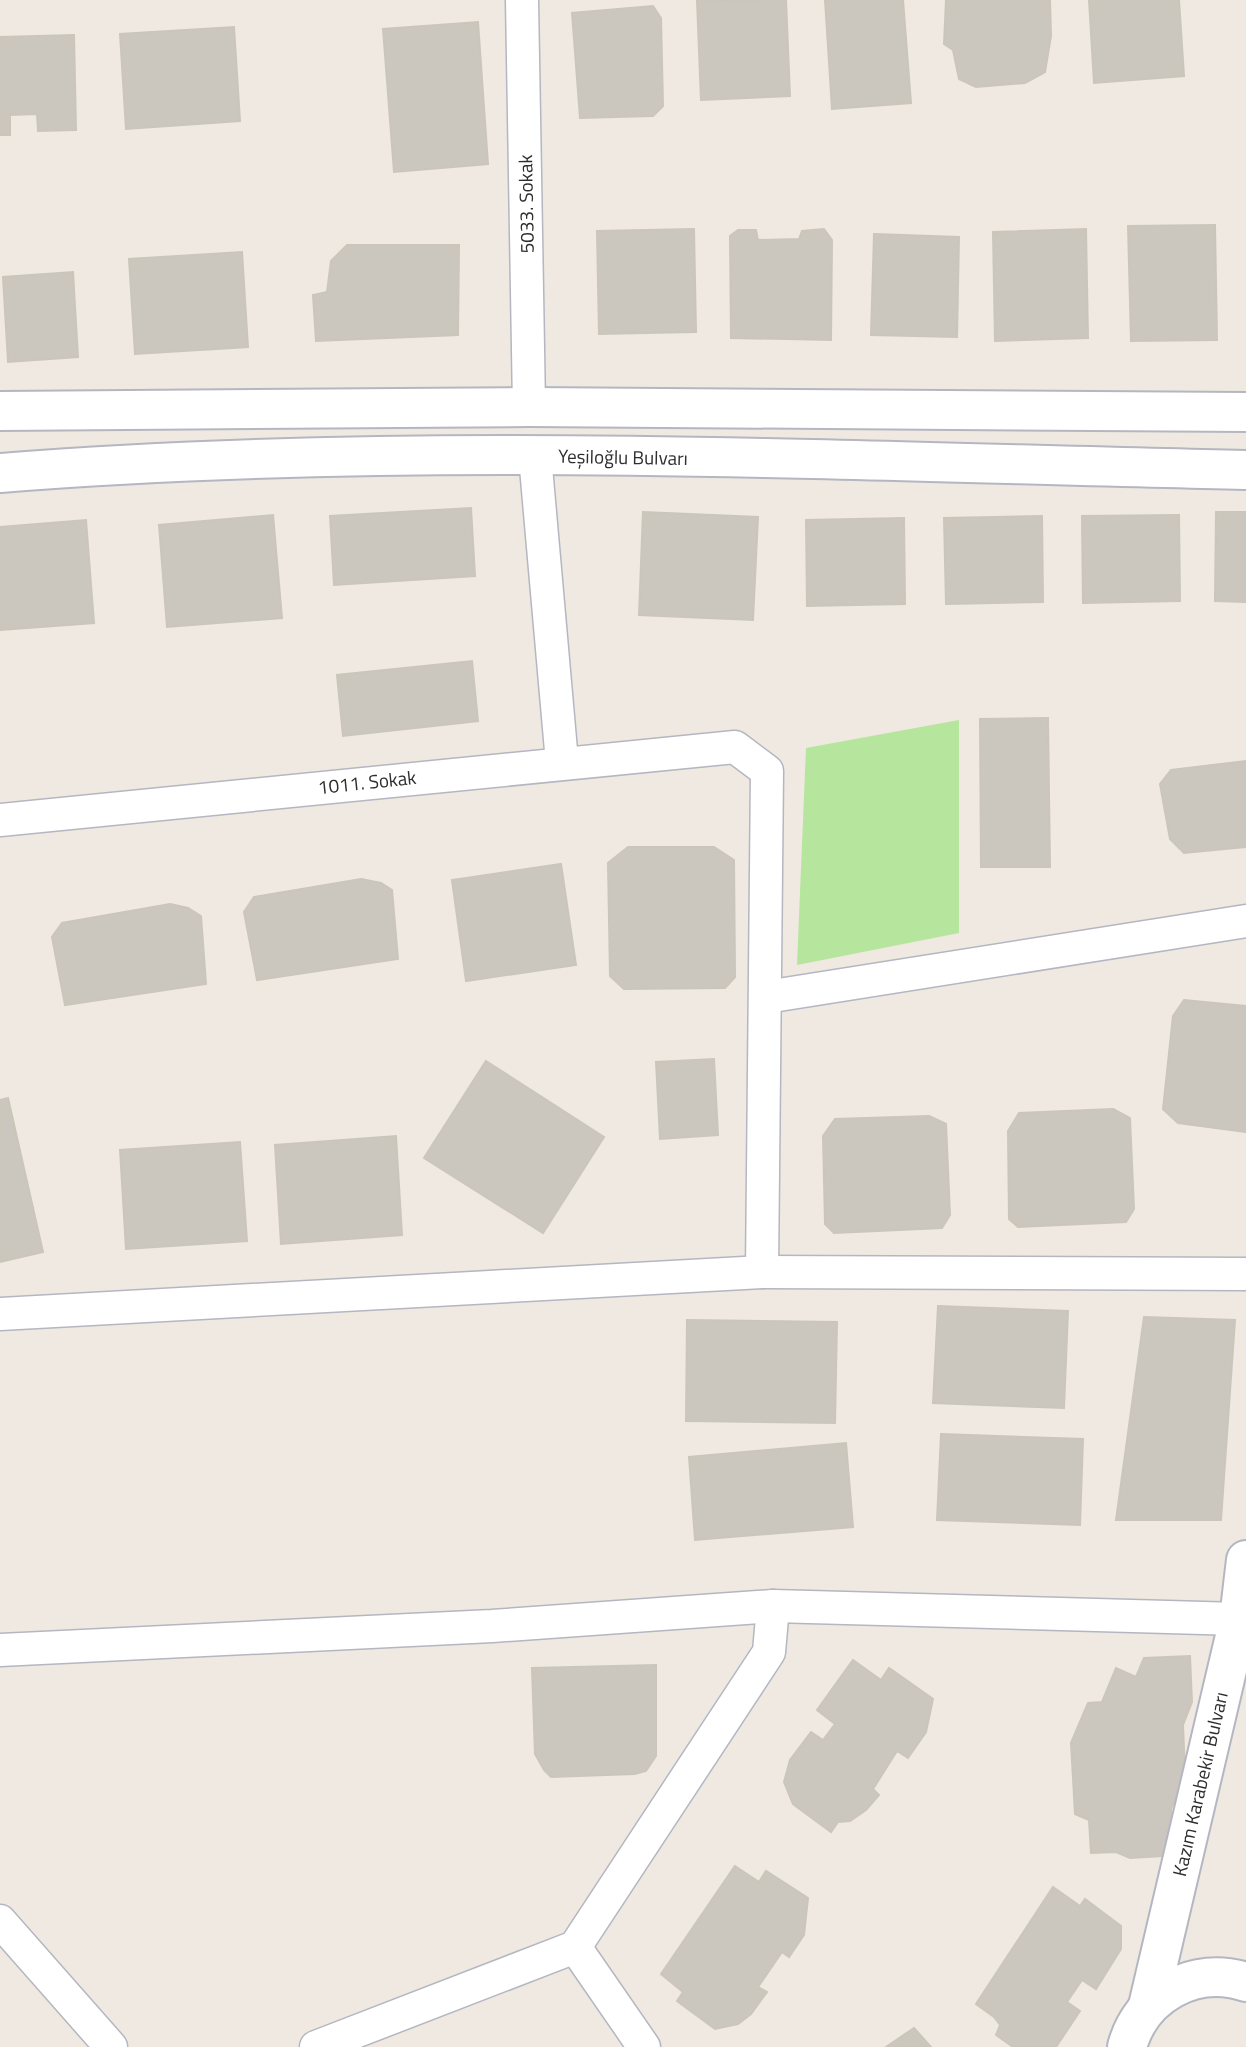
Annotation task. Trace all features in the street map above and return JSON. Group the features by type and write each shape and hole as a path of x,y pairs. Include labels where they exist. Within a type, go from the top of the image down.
{"main road":[{"path":"0,411 529,407 1246,412"},
{"name":"Yeşiloğlu Bulvarı","path":"0,473 132,462 535,456 1246,470"},
{"name":"Kazım Karabekir Bulvarı","path":"1148,2006 1239,1619 1246,1560"},
{"path":"1127,2047 1131,2031 1148,2006 1172,1987 1201,1978 1231,1977 1246,1982"}],"street":[{"name":"5033. Sokak","path":"522,0 529,407"},
{"path":"535,456 562,762"},
{"name":"1011. Sokak","path":"0,820 562,762 735,747 767,771 766,997"},
{"path":"762,1272 766,997 1246,921"},
{"path":"0,1314 762,1272 1246,1274"},
{"path":"0,1650 492,1626 774,1606 1239,1619"},
{"path":"314,2046 575,1947 769,1651 774,1606"},
{"path":"0,1921 111,2047"},
{"path":"575,1947 643,2047"}],"green space":[{"path":"959,720 959,933 797,965 806,748"}],"building":[{"path":"786,0 790,96 701,100 697,1"},
{"path":"825,0 903,0 911,103 832,109"},
{"path":"946,0 1050,0 1051,36 1045,72 1025,83 976,87 959,79 953,50 944,44"},
{"path":"1089,0 1179,0 1184,76 1094,83"},
{"path":"653,6 661,18 663,106 653,116 580,118 572,13"},
{"path":"478,22 488,164 394,172 383,29"},
{"path":"234,27 240,121 126,129 120,34"},
{"path":"74,35 76,130 38,131 37,114 10,115 10,135 0,135 0,37"},
{"path":"1215,225 1217,340 1131,341 1128,226"},
{"path":"694,229 696,332 599,334 597,231"},
{"path":"824,229 832,240 831,340 731,338 730,236 738,230 756,230 758,240 799,239 802,231"},
{"path":"1086,229 1088,338 995,341 993,232"},
{"path":"874,234 959,237 957,337 871,335"},
{"path":"347,245 459,245 458,335 316,341 313,295 327,292 331,261"},
{"path":"242,252 248,347 135,354 129,259"},
{"path":"73,272 78,357 8,362 3,277"},
{"path":"471,508 475,576 334,585 330,516"},
{"path":"643,512 758,517 753,620 639,615"},
{"path":"1216,512 1246,512 1246,602 1215,601"},
{"path":"273,515 282,618 167,627 159,525"},
{"path":"1179,515 1180,601 1083,603 1082,516"},
{"path":"1042,516 1043,602 946,604 944,518"},
{"path":"904,518 905,604 807,606 806,520"},
{"path":"86,520 94,623 0,630 0,527"},
{"path":"472,661 478,721 343,736 337,675"},
{"path":"1048,718 1050,867 981,867 980,719"},
{"path":"1246,761 1246,847 1184,853 1170,839 1160,784 1171,770"},
{"path":"628,847 714,847 734,860 735,977 725,988 624,989 610,976 608,863"},
{"path":"561,864 576,965 466,981 452,880"},
{"path":"361,879 381,883 392,890 398,959 257,980 244,912 254,897"},
{"path":"170,904 188,908 201,916 206,984 65,1005 52,937 62,923"},
{"path":"1184,1000 1246,1006 1246,1132 1178,1123 1163,1109 1173,1016"},
{"path":"714,1059 718,1135 660,1139 656,1062"},
{"path":"486,1061 604,1137 543,1233 424,1158"},
{"path":"8,1098 43,1252 0,1262 0,1100"},
{"path":"1113,1109 1130,1118 1134,1209 1126,1222 1018,1227 1009,1219 1008,1131 1019,1113"},
{"path":"929,1116 946,1124 950,1215 942,1228 834,1233 825,1224 823,1136 835,1119"},
{"path":"396,1136 402,1235 281,1244 275,1145"},
{"path":"240,1142 247,1241 126,1249 120,1150"},
{"path":"938,1306 1068,1311 1064,1408 933,1403"},
{"path":"1144,1317 1235,1320 1221,1520 1116,1520"},
{"path":"687,1320 837,1322 835,1423 686,1421"},
{"path":"941,1434 1083,1439 1080,1525 937,1520"},
{"path":"846,1443 853,1527 695,1540 689,1457"},
{"path":"1190,1656 1192,1702 1183,1725 1185,1775 1171,1809 1172,1835 1163,1856 1130,1858 1116,1852 1091,1853 1089,1820 1075,1814 1071,1743 1088,1703 1102,1702 1116,1668 1136,1677 1144,1658"},
{"path":"853,1660 881,1680 889,1668 933,1699 926,1732 908,1758 897,1751 873,1789 879,1795 866,1810 850,1821 838,1822 831,1832 793,1804 784,1782 790,1760 811,1732 823,1740 835,1724 817,1710"},
{"path":"656,1665 656,1756 646,1771 635,1774 551,1777 544,1770 535,1754 532,1668"},
{"path":"735,1866 759,1882 766,1871 808,1898 804,1935 789,1957 782,1952 758,1987 767,1992 751,2014 738,2024 715,2029 677,2001 683,1992 661,1974"},
{"path":"1053,1887 1080,1906 1085,1899 1121,1926 1121,1949 1096,1989 1082,1980 1067,2002 1080,2011 1056,2047 1013,2047 996,2035 1000,2025 994,2017 976,2004"},
{"path":"914,2028 931,2047 886,2047"}]}
